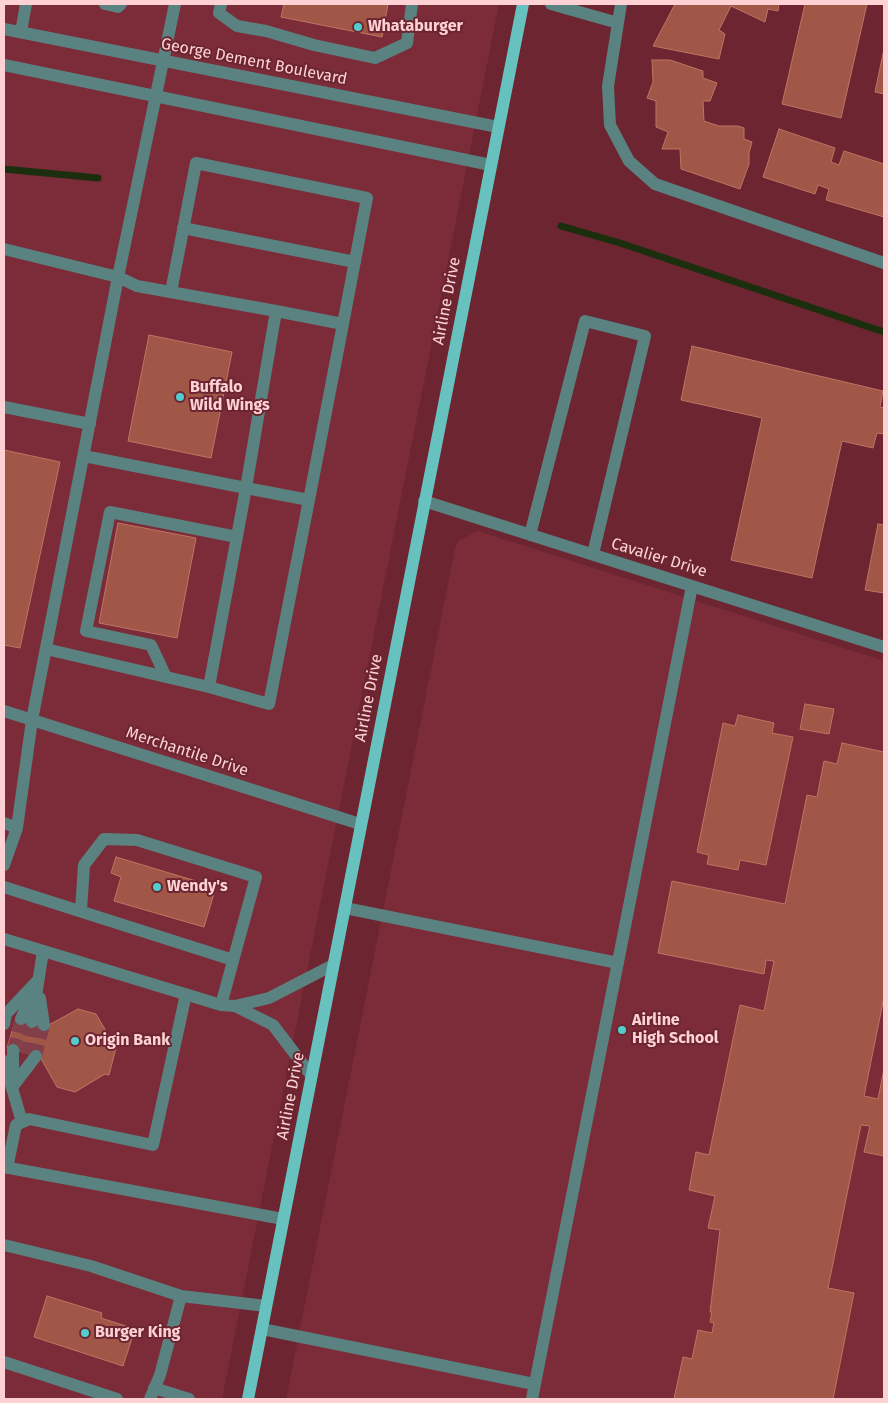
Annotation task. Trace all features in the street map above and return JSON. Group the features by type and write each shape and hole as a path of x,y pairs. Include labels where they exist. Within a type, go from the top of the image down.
{"main road":[{"name":"Airline Drive","path":"248,1399 523,4"}],"street":[{"path":"21,32 26,4"},
{"path":"104,4 118,6 120,4"},
{"path":"4,865 18,828 32,720 118,277 175,4"},
{"path":"221,4 219,13 237,26 266,31 314,45 375,58 406,43 412,4"},
{"path":"551,4 618,23"},
{"path":"621,4 608,86 610,125 629,161 655,184 884,262"},
{"name":"George Dement Boulevard","path":"4,29 498,127"},
{"path":"4,66 491,164"},
{"path":"46,648 209,687 269,704 367,198 196,162 171,292"},
{"path":"183,228 355,262"},
{"path":"4,249 118,277 137,286 343,324"},
{"path":"209,687 246,488 276,311"},
{"path":"530,535 585,321 645,336 592,554"},
{"path":"4,406 90,424"},
{"path":"84,456 309,500"},
{"name":"Cavalier Drive","path":"424,501 884,647"},
{"path":"166,677 151,645 86,631 110,512 237,536"},
{"path":"532,1399 692,586"},
{"name":"Merchantile Drive","path":"4,711 360,824"},
{"path":"4,823 18,828"},
{"path":"81,910 84,865 104,839 137,840 256,877 221,1005"},
{"path":"4,887 233,960"},
{"path":"345,908 618,963"},
{"path":"4,939 221,1005 235,1006 269,998 333,965"},
{"path":"32,1022 43,951"},
{"path":"4,1024 6,1014 38,980"},
{"path":"186,994 153,1145 29,1118 16,1125 5,1168 283,1218"},
{"path":"235,1006 273,1025 312,1075"},
{"path":"13,1086 25,1053 13,1086"},
{"path":"4,1061 13,1086 22,1122"},
{"path":"4,1245 92,1266 181,1296 266,1306"},
{"path":"181,1296 160,1375 152,1394 189,1399"},
{"path":"262,1329 534,1384"},
{"path":"4,1362 117,1399"}],"shaded area":[{"path":"4,4 499,4 222,1399 4,1399"},
{"name":"Airline High School","path":"478,531 884,661 884,1399 286,1399 455,549 458,541"}],"building":[{"name":"Whataburger","path":"284,4 388,4 382,37 281,17"},
{"path":"675,4 779,4 778,11 768,9 765,22 731,6 719,30 725,34 719,59 653,46"},
{"path":"805,4 867,4 841,118 782,104"},
{"path":"884,49 884,94 875,92"},
{"path":"652,60 670,60 703,71 703,78 717,83 710,101 703,101 704,121 719,126 738,126 744,128 744,139 752,142 749,164 740,189 681,169 680,149 662,149 668,132 656,127 656,101 647,98 653,82"},
{"path":"779,129 835,148 831,162 839,165 844,151 884,164 884,217 826,200 829,189 818,185 815,194 763,177"},
{"name":"Buffalo Wild Wings","path":"149,335 232,352 211,458 128,441"},
{"path":"692,346 883,391 880,407 884,408 884,434 877,433 873,448 842,441 812,578 731,560 762,418 681,400"},
{"path":"4,450 60,462 20,648 4,645"},
{"path":"118,523 196,538 177,638 99,623"},
{"path":"878,524 884,525 884,593 865,590"},
{"path":"805,704 834,709 829,734 800,729"},
{"path":"738,715 774,723 772,733 793,737 766,865 740,860 738,870 707,864 709,855 697,852 723,723 735,726"},
{"name":"Airline High School","path":"842,743 884,752 884,997 864,1096 878,1099 884,1069 884,1156 864,1152 870,1126 861,1125 828,1288 854,1293 833,1399 674,1399 683,1357 692,1359 698,1330 712,1333 714,1323 710,1322 712,1312 710,1312 720,1230 708,1228 715,1196 689,1190 696,1152 709,1155 740,1005 764,1011 774,961 766,960 764,974 658,953 672,881 785,904 807,795 817,797 824,761 837,764"},
{"path":"116,857 216,887 204,927 114,901 121,877 111,873"},
{"path":"78,1009 96,1014 116,1048 109,1075 105,1074 75,1092 57,1087 40,1057 7,1048 16,1018 47,1026"},
{"name":"Burger King","path":"47,1296 102,1313 101,1318 135,1329 123,1366 34,1337"}],"waterway":[{"path":"4,169 98,178"},
{"path":"561,226 620,243 884,332"}],"tunnel":[{"path":"13,1050 21,1019"},
{"path":"25,1054 32,1022"},
{"path":"36,1056 44,1025"}],"place":[{"name":"Whataburger","path":"358,27"},
{"name":"Buffalo Wild Wings","path":"180,397"},
{"name":"Wendy's","path":"157,887"},
{"name":"Airline High School","path":"622,1030"},
{"name":"Origin Bank","path":"75,1041"},
{"name":"Burger King","path":"85,1333"}]}
